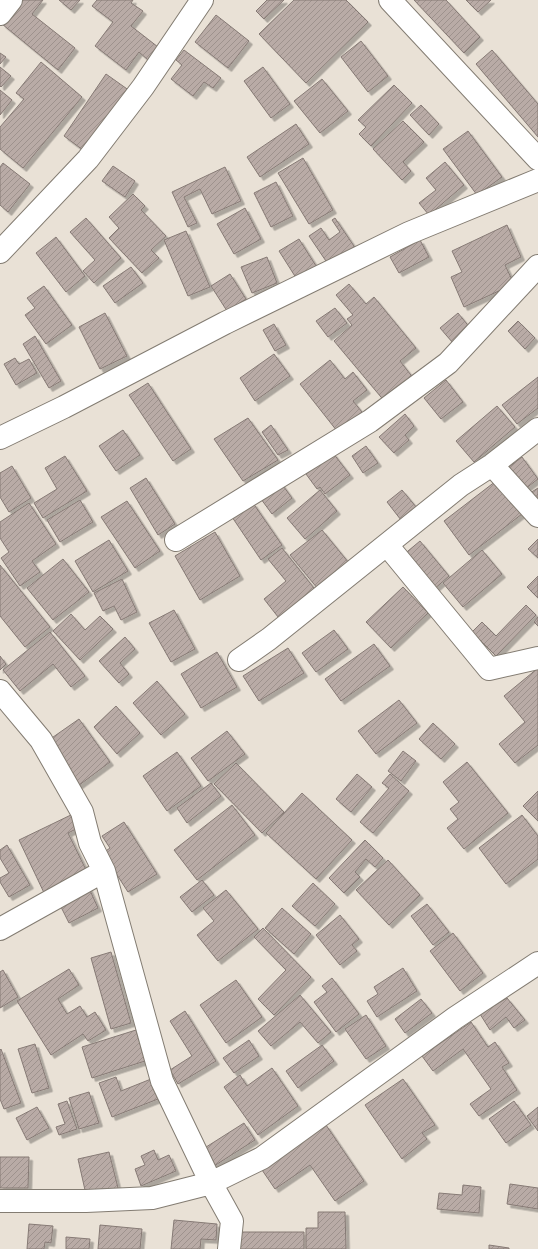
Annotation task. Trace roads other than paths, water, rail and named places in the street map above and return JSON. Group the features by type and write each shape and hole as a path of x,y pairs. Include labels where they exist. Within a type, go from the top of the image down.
{"street":[{"path":"0,14 11,0"},
{"path":"0,252 88,159 143,87 202,0"},
{"path":"390,0 538,158"},
{"path":"0,438 64,407 225,323 409,233 538,180"},
{"path":"176,540 370,421 448,363 538,266"},
{"path":"239,660 269,639 461,485 492,464 538,429"},
{"path":"492,464 538,516"},
{"path":"387,545 489,669 538,658"},
{"path":"0,691 41,740 82,812 90,843 104,871 162,1081 211,1183 232,1221 229,1249"},
{"path":"0,929 104,871"},
{"path":"0,1201 86,1201 152,1198 211,1183 262,1158 455,1018 538,963"}]}
